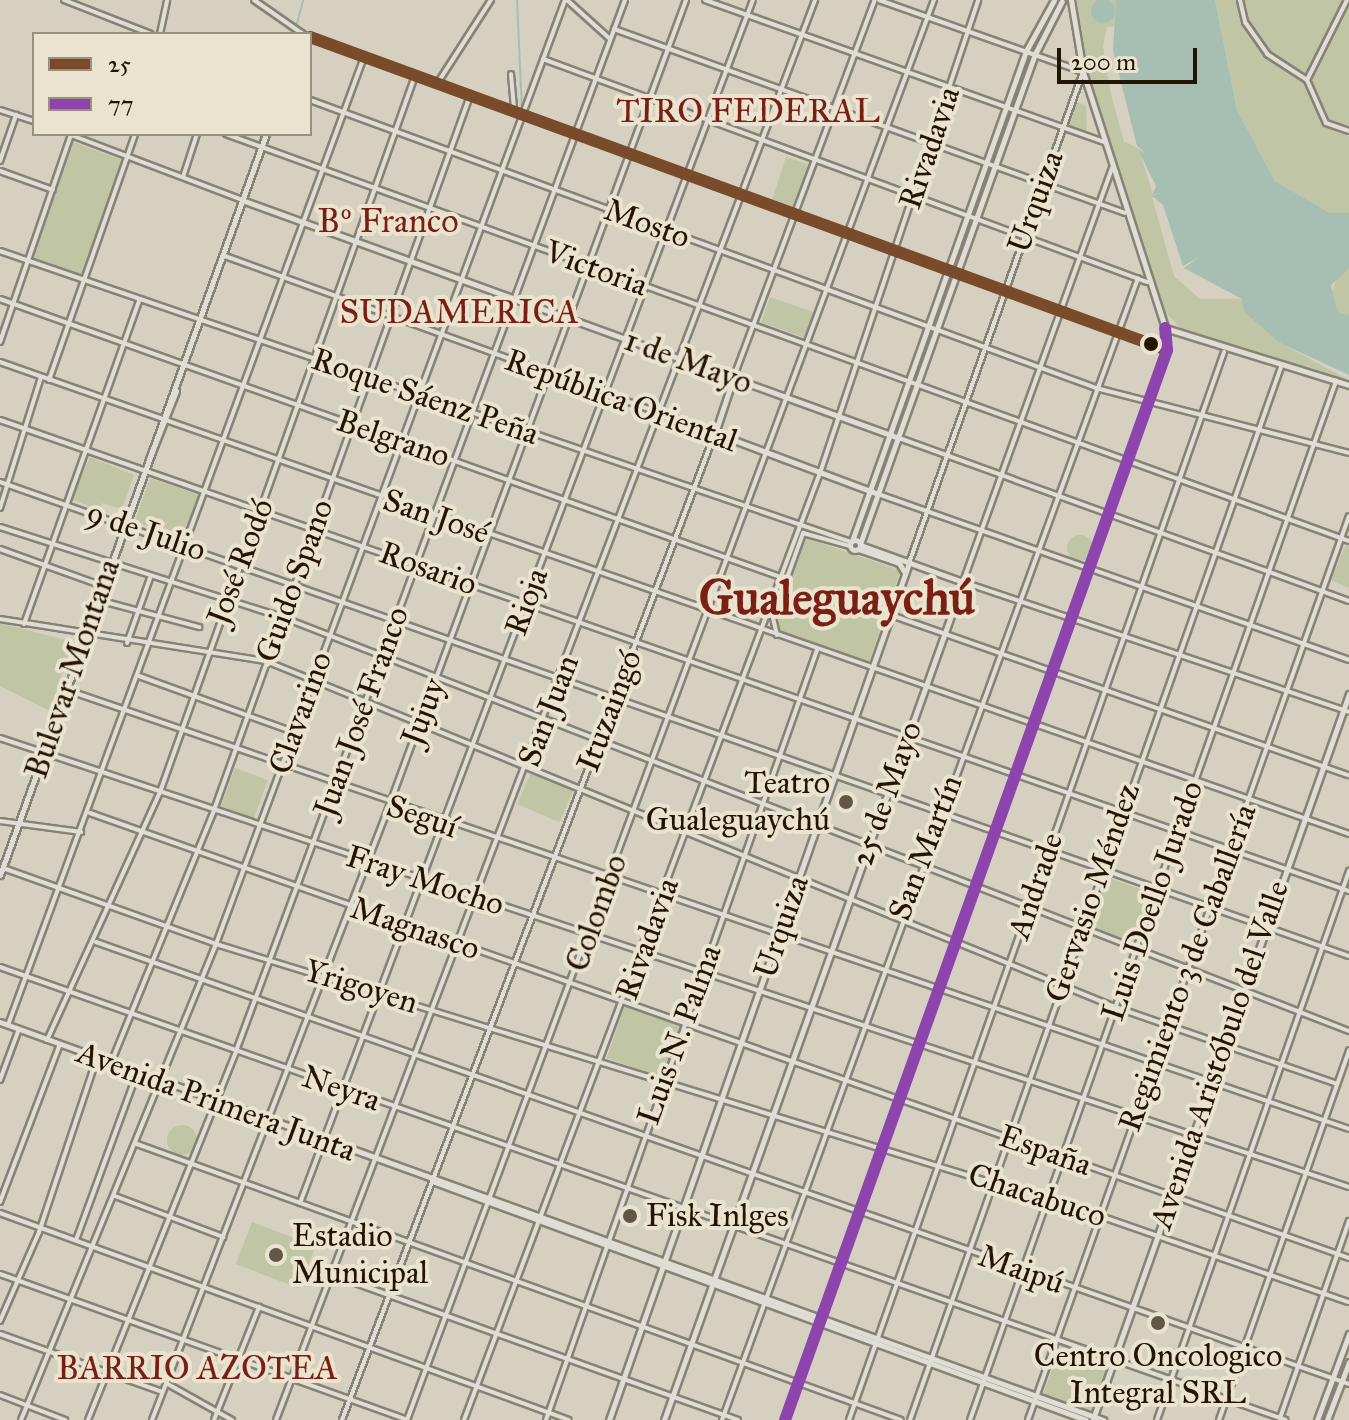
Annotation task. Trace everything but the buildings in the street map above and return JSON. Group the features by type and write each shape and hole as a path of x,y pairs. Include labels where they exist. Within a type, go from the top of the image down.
{"main road":[{"path":"1060,0 1071,12"},
{"path":"963,582 851,543 1026,51 1060,0"},
{"path":"859,546 1035,54 1060,0"},
{"path":"1071,0 1083,72 1147,282 1165,328 1224,352 1349,385"},
{"name":"Bulevar Montana","path":"1,872 145,472 161,419 185,365 225,256 265,136"},
{"name":"1 de Mayo","path":"242,200 899,438"},
{"name":"Ituzaingó","path":"715,433 733,379"},
{"name":"Bulevar Montana","path":"147,464 168,422 177,385"},
{"name":"República Oriental","path":"715,433 878,494"},
{"path":"859,546 899,563 905,574"},
{"name":"Urquiza","path":"609,1420 909,563"},
{"name":"25 de Mayo","path":"664,1420 963,582"},
{"name":"Avenida Aristóbulo del Valle","path":"1094,1418 1286,868 1346,711 1349,694"},
{"name":"Avenida Primera Junta","path":"0,1022 1036,1399"},
{"path":"1317,1420 1349,1334"},
{"path":"1327,1420 1349,1362"},
{"path":"1036,1399 1103,1420"},
{"path":"1036,1399 1086,1420"}],"street":[{"path":"64,0 146,32"},
{"path":"160,32 167,0"},
{"path":"254,0 298,32"},
{"path":"437,84 491,0"},
{"path":"566,0 610,39"},
{"name":"Clavarino","path":"21,1420 163,1082 245,869 362,545 566,0"},
{"name":"Juan José Franco","path":"88,1420 236,1051 625,0"},
{"name":"Jujuy","path":"152,1420 451,642 686,0"},
{"path":"705,0 1104,142"},
{"name":"Rioja","path":"300,1203 753,0"},
{"name":"San Juan","path":"276,1420 561,680 815,0"},
{"path":"877,0 1083,72"},
{"name":"Ituzaingó","path":"733,379 877,0"},
{"name":"Colombo","path":"407,1420 934,0"},
{"name":"Rivadavia","path":"779,637 773,617 784,578 951,89 978,0"},
{"path":"1240,0 1245,22 1267,54 1305,74 1326,123 1349,131"},
{"path":"1305,74 1347,0"},
{"path":"614,29 1125,213"},
{"path":"312,38 847,236 1167,350"},
{"path":"8,1025 227,443 364,57"},
{"path":"543,59 1147,282"},
{"name":"Urquiza","path":"909,563 1083,72"},
{"path":"511,74 514,112"},
{"name":"José Rodó","path":"47,1040 112,907 160,792 178,731 299,406 415,76"},
{"name":"Guido Spano","path":"111,1063 214,810 470,96"},
{"name":"Mosto","path":"312,101 1096,388 1146,404 1349,453"},
{"path":"0,110 32,120"},
{"path":"0,161 16,115"},
{"path":"0,342 69,136"},
{"name":"1 de Mayo","path":"75,136 242,200"},
{"path":"49,380 134,136"},
{"path":"183,177 196,136"},
{"name":"Victoria","path":"231,136 1349,541"},
{"name":"25 de Mayo","path":"963,582 1112,168"},
{"path":"0,171 53,190"},
{"name":"Roque Sáenz Peña","path":"0,251 851,543"},
{"name":"República Oriental","path":"225,256 715,433"},
{"name":"San Martín","path":"722,1417 899,918 1138,278"},
{"name":"Belgrano","path":"0,299 784,578"},
{"path":"24,624 49,544 140,299"},
{"path":"785,1420 1167,350 1165,328"},
{"name":"Andrade","path":"849,1420 1224,352"},
{"name":"San José","path":"0,362 872,670 1349,834"},
{"name":"Gervasio Méndez","path":"910,1420 1060,984 1281,367"},
{"path":"0,508 41,377"},
{"name":"Luis Doello Jurado","path":"970,1420 1336,381"},
{"name":"Rosario","path":"0,420 1349,891"},
{"name":"Ituzaingó","path":"342,1420 715,433"},
{"name":"1 de Mayo","path":"899,438 1349,601"},
{"name":"9 de Julio","path":"0,482 1349,956"},
{"name":"República Oriental","path":"878,494 1349,660"},
{"name":"Regimiento 3 de Caballería","path":"1028,1420 1349,516"},
{"path":"0,527 172,585 282,617 490,701 1349,1031"},
{"name":"Rivadavia","path":"464,1420 784,578 805,531 851,543"},
{"path":"0,549 103,586"},
{"path":"127,643 150,577"},
{"path":"963,582 1346,711"},
{"path":"98,600 158,621 199,627"},
{"path":"891,615 1349,775"},
{"path":"0,619 127,643 266,661 1115,1007 1337,1084"},
{"name":"Luis N. Palma","path":"546,1420 817,650"},
{"path":"139,676 294,732"},
{"name":"Seguí","path":"67,690 280,769 1349,1129"},
{"name":"Fray Mocho","path":"0,738 422,881 919,1042 1349,1187"},
{"name":"Magnasco","path":"90,813 741,1044"},
{"path":"0,821 82,833"},
{"path":"1157,1420 1349,871"},
{"name":"Yrigoyen","path":"1,872 59,888 216,944 723,1096"},
{"name":"Maipú","path":"96,942 1349,1384"},
{"name":"Neyra","path":"0,967 683,1211 952,1300 1282,1419"},
{"path":"0,1080 19,1029"},
{"path":"0,1202 60,1044"},
{"name":"España","path":"741,1044 1349,1258"},
{"path":"1219,1420 1349,1050"},
{"path":"0,1321 39,1227 97,1058"},
{"path":"76,1240 137,1073"},
{"name":"Chacabuco","path":"723,1096 1100,1216 1349,1302"},
{"path":"137,1144 901,1420"},
{"path":"115,1196 223,1237"},
{"path":"0,1213 569,1420"},
{"path":"1282,1419 1297,1365 1349,1221"},
{"path":"0,1274 407,1420"},
{"path":"333,1275 722,1417 738,1420"},
{"path":"215,1417 259,1307"},
{"path":"0,1334 162,1392"},
{"path":"166,1383 215,1417 232,1420"},
{"path":"0,1395 65,1420"}],"shaded area":[{"path":"1103,-1 1114,6 1115,11 1108,22 1103,23 1092,16 1091,11 1098,0"},
{"path":"1075,0 1116,0 1115,26 1107,27 1103,47 1111,95 1124,141 1147,153 1140,153 1153,195 1164,192 1152,197 1174,276 1200,299 1242,299 1280,343 1349,380 1221,347 1183,331 1159,305 1088,78"},
{"path":"1116,0 1215,0 1237,110 1275,181 1330,213 1349,213 1349,269 1331,285 1337,311 1349,316 1349,375 1280,343 1244,312 1242,299 1184,268 1199,257 1183,266 1163,205 1152,196 1164,192 1152,195 1156,186 1139,152 1146,153 1137,146 1113,50"},
{"path":"1215,0 1349,0 1349,213 1330,213 1275,181 1237,110"},
{"path":"1075,102 1086,105 1087,134 1066,125"},
{"path":"73,142 123,160 81,275 31,257"},
{"path":"786,157 808,164 793,209 771,202"},
{"path":"1341,269 1349,269 1349,318 1337,311 1331,294"},
{"path":"770,297 813,312 805,338 761,323"},
{"path":"90,457 134,475 122,509 103,503 99,510 71,499"},
{"path":"150,478 202,496 187,539 135,521"},
{"path":"1080,535 1089,539 1093,548 1089,557 1080,561 1071,557 1067,548 1071,539"},
{"path":"806,538 901,571 869,663 774,631"},
{"path":"1346,544 1349,545 1349,588 1331,580"},
{"path":"0,623 73,642 50,711 0,686"},
{"path":"235,768 268,780 254,818 221,807"},
{"path":"531,772 573,790 560,822 517,804"},
{"path":"1107,877 1151,893 1133,943 1089,927"},
{"path":"625,1005 681,1024 663,1077 607,1058"},
{"path":"182,1125 192,1130 197,1140 192,1150 182,1155 172,1150 167,1140 172,1130"},
{"name":"Estadio Municipal","path":"252,1222 315,1246 299,1288 236,1264"},
{"path":"1061,1345 1109,1362 1091,1412 1043,1395"}],"waterway":[{"path":"296,27 303,0"},
{"path":"517,0 522,110"}],"transit line":[{"name":"25","path":"312,38 1167,350"},
{"name":"77","path":"785,1420 1167,350 1165,328"}],"place":[{"name":"Teatro Gualeguaychú","path":"846,802"},
{"name":"Fisk Inlges","path":"630,1216"},
{"name":"Estadio Municipal","path":"276,1255"},
{"name":"Centro Oncologico Integral SRL","path":"1158,1323"}],"district":[{"name":"TIRO FEDERAL","path":"748,111"},
{"name":"Bº Franco","path":"388,221"},
{"name":"SUDAMERICA","path":"459,312"},
{"name":"Gualeguaychú","path":"837,598"},
{"name":"BARRIO AZOTEA","path":"197,1368"}]}
